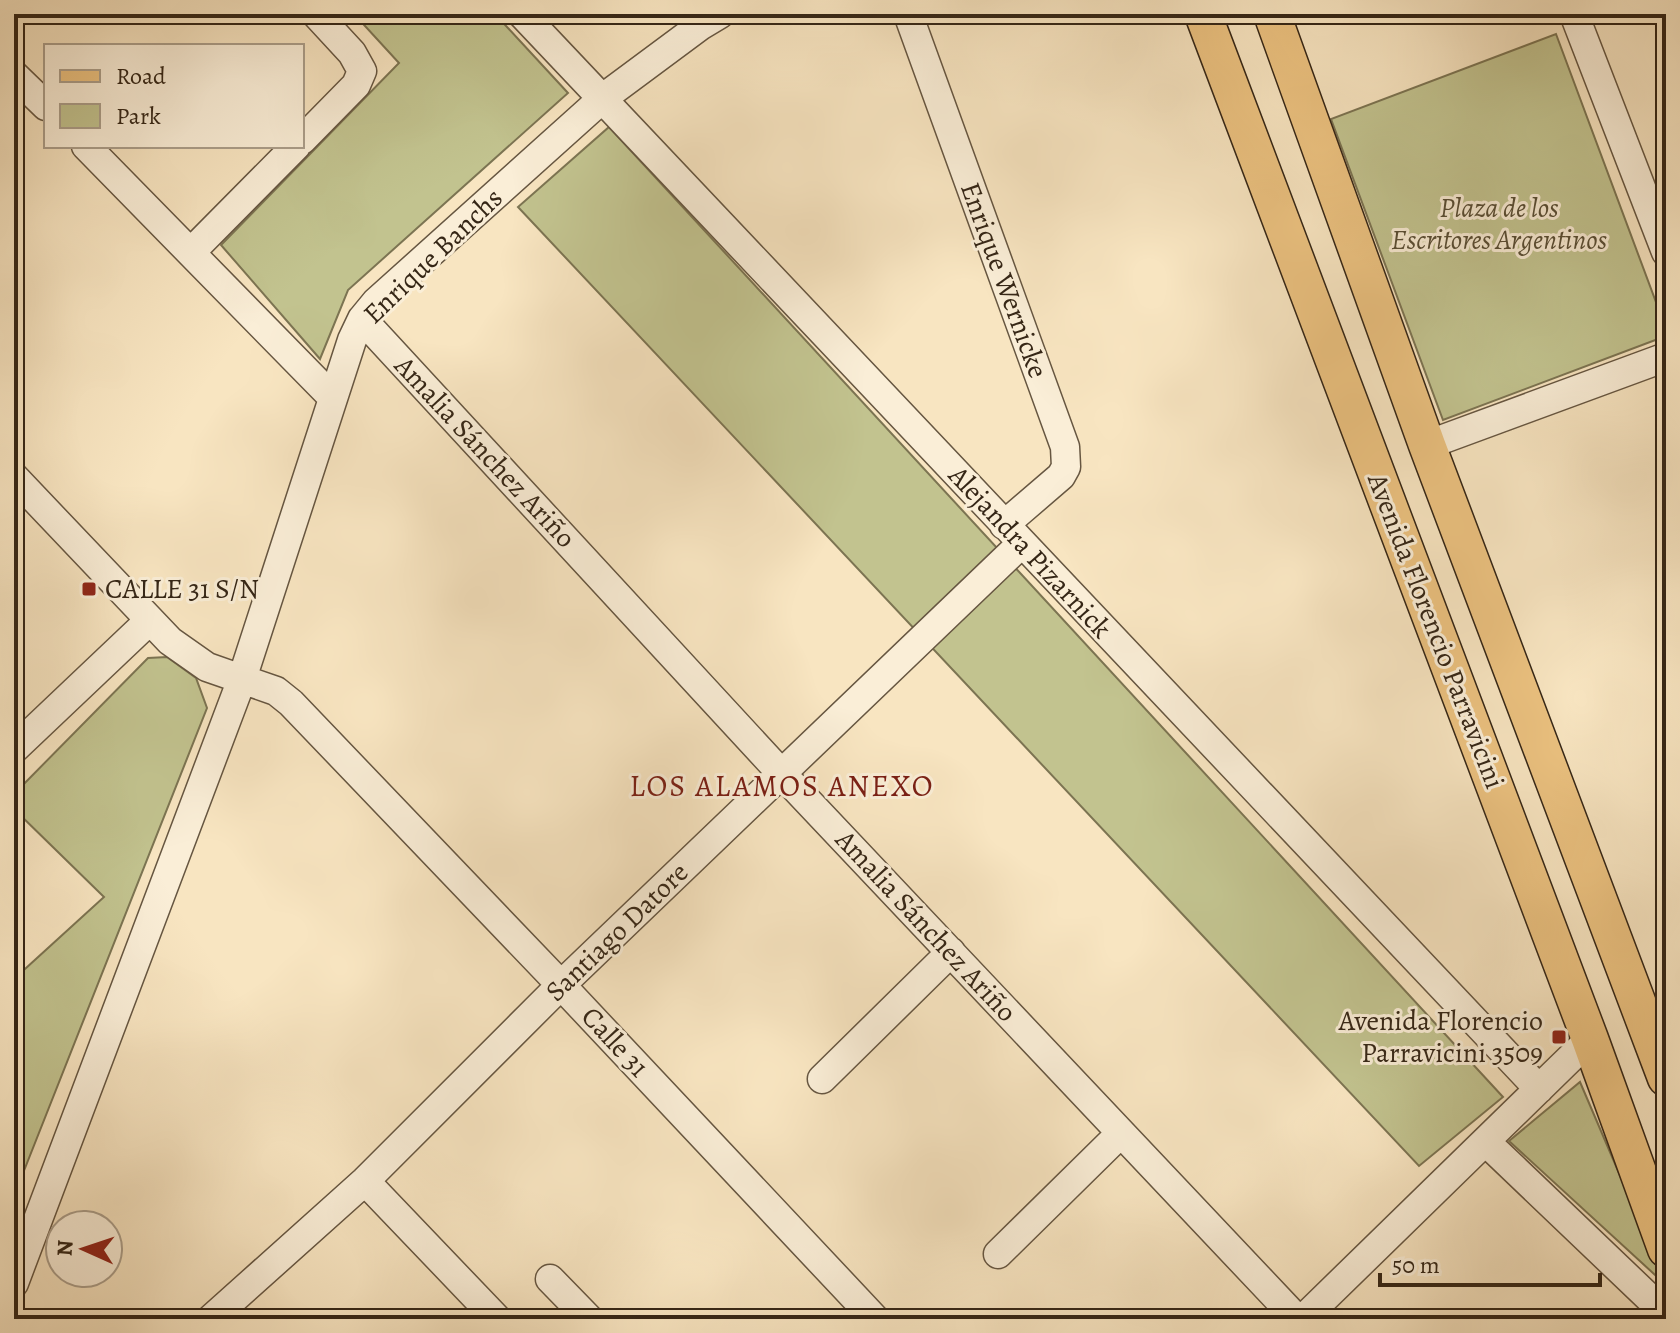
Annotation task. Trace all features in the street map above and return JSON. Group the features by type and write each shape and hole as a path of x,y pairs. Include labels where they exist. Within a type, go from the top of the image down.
{"main road":[{"name":"Avenida Florencio Parravicini","path":"1203,14 1590,1039 1666,1249"},
{"name":"Avenida Florencio Parravicini","path":"1272,14 1427,445 1666,1078"}],"street":[{"path":"304,138 356,85 362,71 352,53 316,14"},
{"name":"Alejandra Pizarnick","path":"522,14 1539,1089"},
{"name":"Enrique Banchs","path":"14,1283 242,679 332,397 362,319 376,302 603,98 720,14"},
{"name":"Enrique Wernicke","path":"908,14 1065,447 1066,467 1061,476 1013,534"},
{"path":"1574,14 1666,252"},
{"path":"14,75 44,104"},
{"path":"88,148 332,397"},
{"path":"192,251 294,148"},
{"name":"Amalia Sánchez Ariño","path":"362,319 782,774 1300,1319"},
{"path":"1427,445 1666,357"},
{"name":"Calle 31","path":"14,477 188,656 207,667 276,691 291,703 875,1319"},
{"name":"Santiago Datore","path":"211,1319 365,1181 561,985 782,774 1013,534"},
{"path":"14,749 150,620"},
{"path":"822,1079 951,952"},
{"path":"1300,1319 1590,1039"},
{"path":"998,1254 1121,1133"},
{"path":"1486,1142 1666,1314"},
{"path":"365,1181 497,1319"},
{"path":"550,1279 589,1319"}],"green space":[{"path":"354,14 495,14 568,93 348,290 320,359 221,245 399,63"},
{"name":"Plaza de los Escritores Argentinos","path":"1556,34 1666,336 1443,420 1331,119"},
{"path":"609,127 1503,1097 1419,1166 518,207"},
{"path":"167,657 196,678 207,708 14,1196 14,979 104,897 14,809 14,794 148,658"},
{"path":"1580,1082 1666,1283 1666,1285 1509,1141"}],"place":[{"name":"CALLE 31 S/N","path":"89,589"},
{"name":"Avenida Florencio Parravicini 3509","path":"1559,1037"}],"district":[{"name":"LOS ALAMOS ANEXO","path":"782,786"}]}
